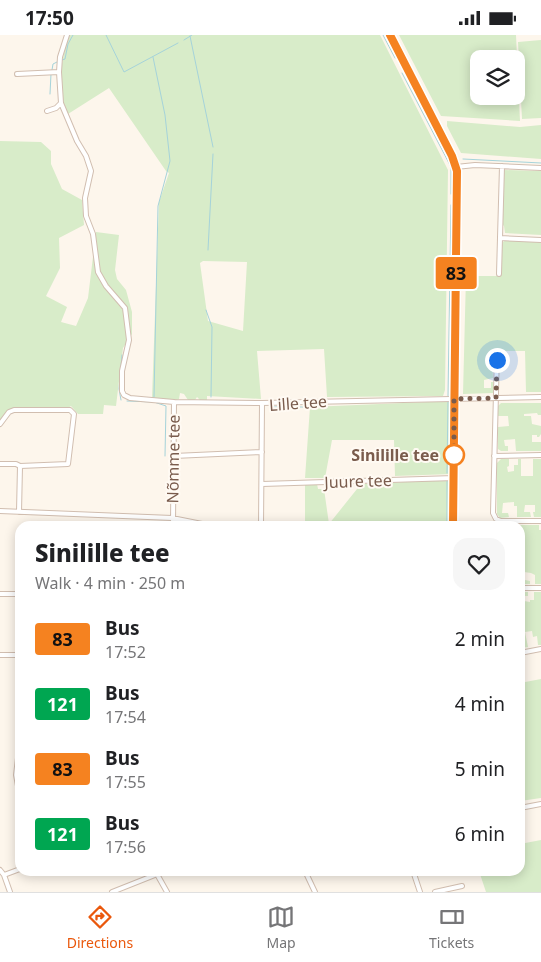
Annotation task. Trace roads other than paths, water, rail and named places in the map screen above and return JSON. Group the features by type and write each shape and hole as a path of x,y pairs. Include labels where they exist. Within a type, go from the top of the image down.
{"street":[{"name":"Nõmme tee","path":"67,35 60,57 58,72 61,103 91,171 84,198 86,216 93,234 98,272 125,308 129,340 122,371 122,391 124,395 130,398 174,402 172,521"},
{"path":"390,35 452,156 458,179 453,521"},
{"path":"17,75 58,72"},
{"path":"47,111 56,108 61,103"},
{"path":"456,167 464,165 541,168"},
{"path":"499,274 502,166"},
{"path":"500,238 541,239"},
{"path":"497,353 494,517 501,521 541,521"},
{"name":"Lille tee","path":"261,521 262,403 541,397"},
{"path":"174,402 262,403"},
{"path":"0,424 9,412 14,410 70,410 74,414 68,464 0,464"},
{"path":"174,456 262,452"},
{"path":"494,456 541,455"},
{"path":"19,511 20,465"},
{"name":"Juure tee","path":"262,484 454,477"},
{"path":"0,511 172,518 187,521"},
{"path":"525,588 541,588"},
{"path":"0,594 15,594"},
{"path":"525,652 541,649"},
{"path":"0,655 15,655"},
{"path":"525,807 541,804"},
{"path":"0,870 4,875 10,892"},
{"path":"4,875 15,871"},
{"path":"114,892 150,876"},
{"path":"158,876 167,892"},
{"path":"307,876 314,892"},
{"path":"415,876 420,892"},
{"path":"436,892 462,886"}],"waterway":[{"path":"62,60 65,59 68,44 73,35"},
{"path":"106,35 124,72 178,43"},
{"path":"184,40 192,35"},
{"path":"383,35 395,58"},
{"path":"190,36 213,147"},
{"path":"153,57 165,115 170,161 158,206 154,397"},
{"path":"52,70 53,64 57,62"},
{"path":"402,73 451,167 451,194"},
{"path":"50,94 51,74"},
{"path":"208,250 213,154"},
{"path":"463,159 541,163"},
{"path":"448,396 451,205"},
{"path":"206,310 212,327 211,397"},
{"path":"121,400 119,389 122,355"},
{"path":"127,401 154,402 166,406 165,456"},
{"path":"447,473 448,402"},
{"path":"273,407 307,407"},
{"path":"236,455 258,454"},
{"path":"447,481 447,521"}],"place":[{"name":"Sinilille tee","path":"454,455"}]}
